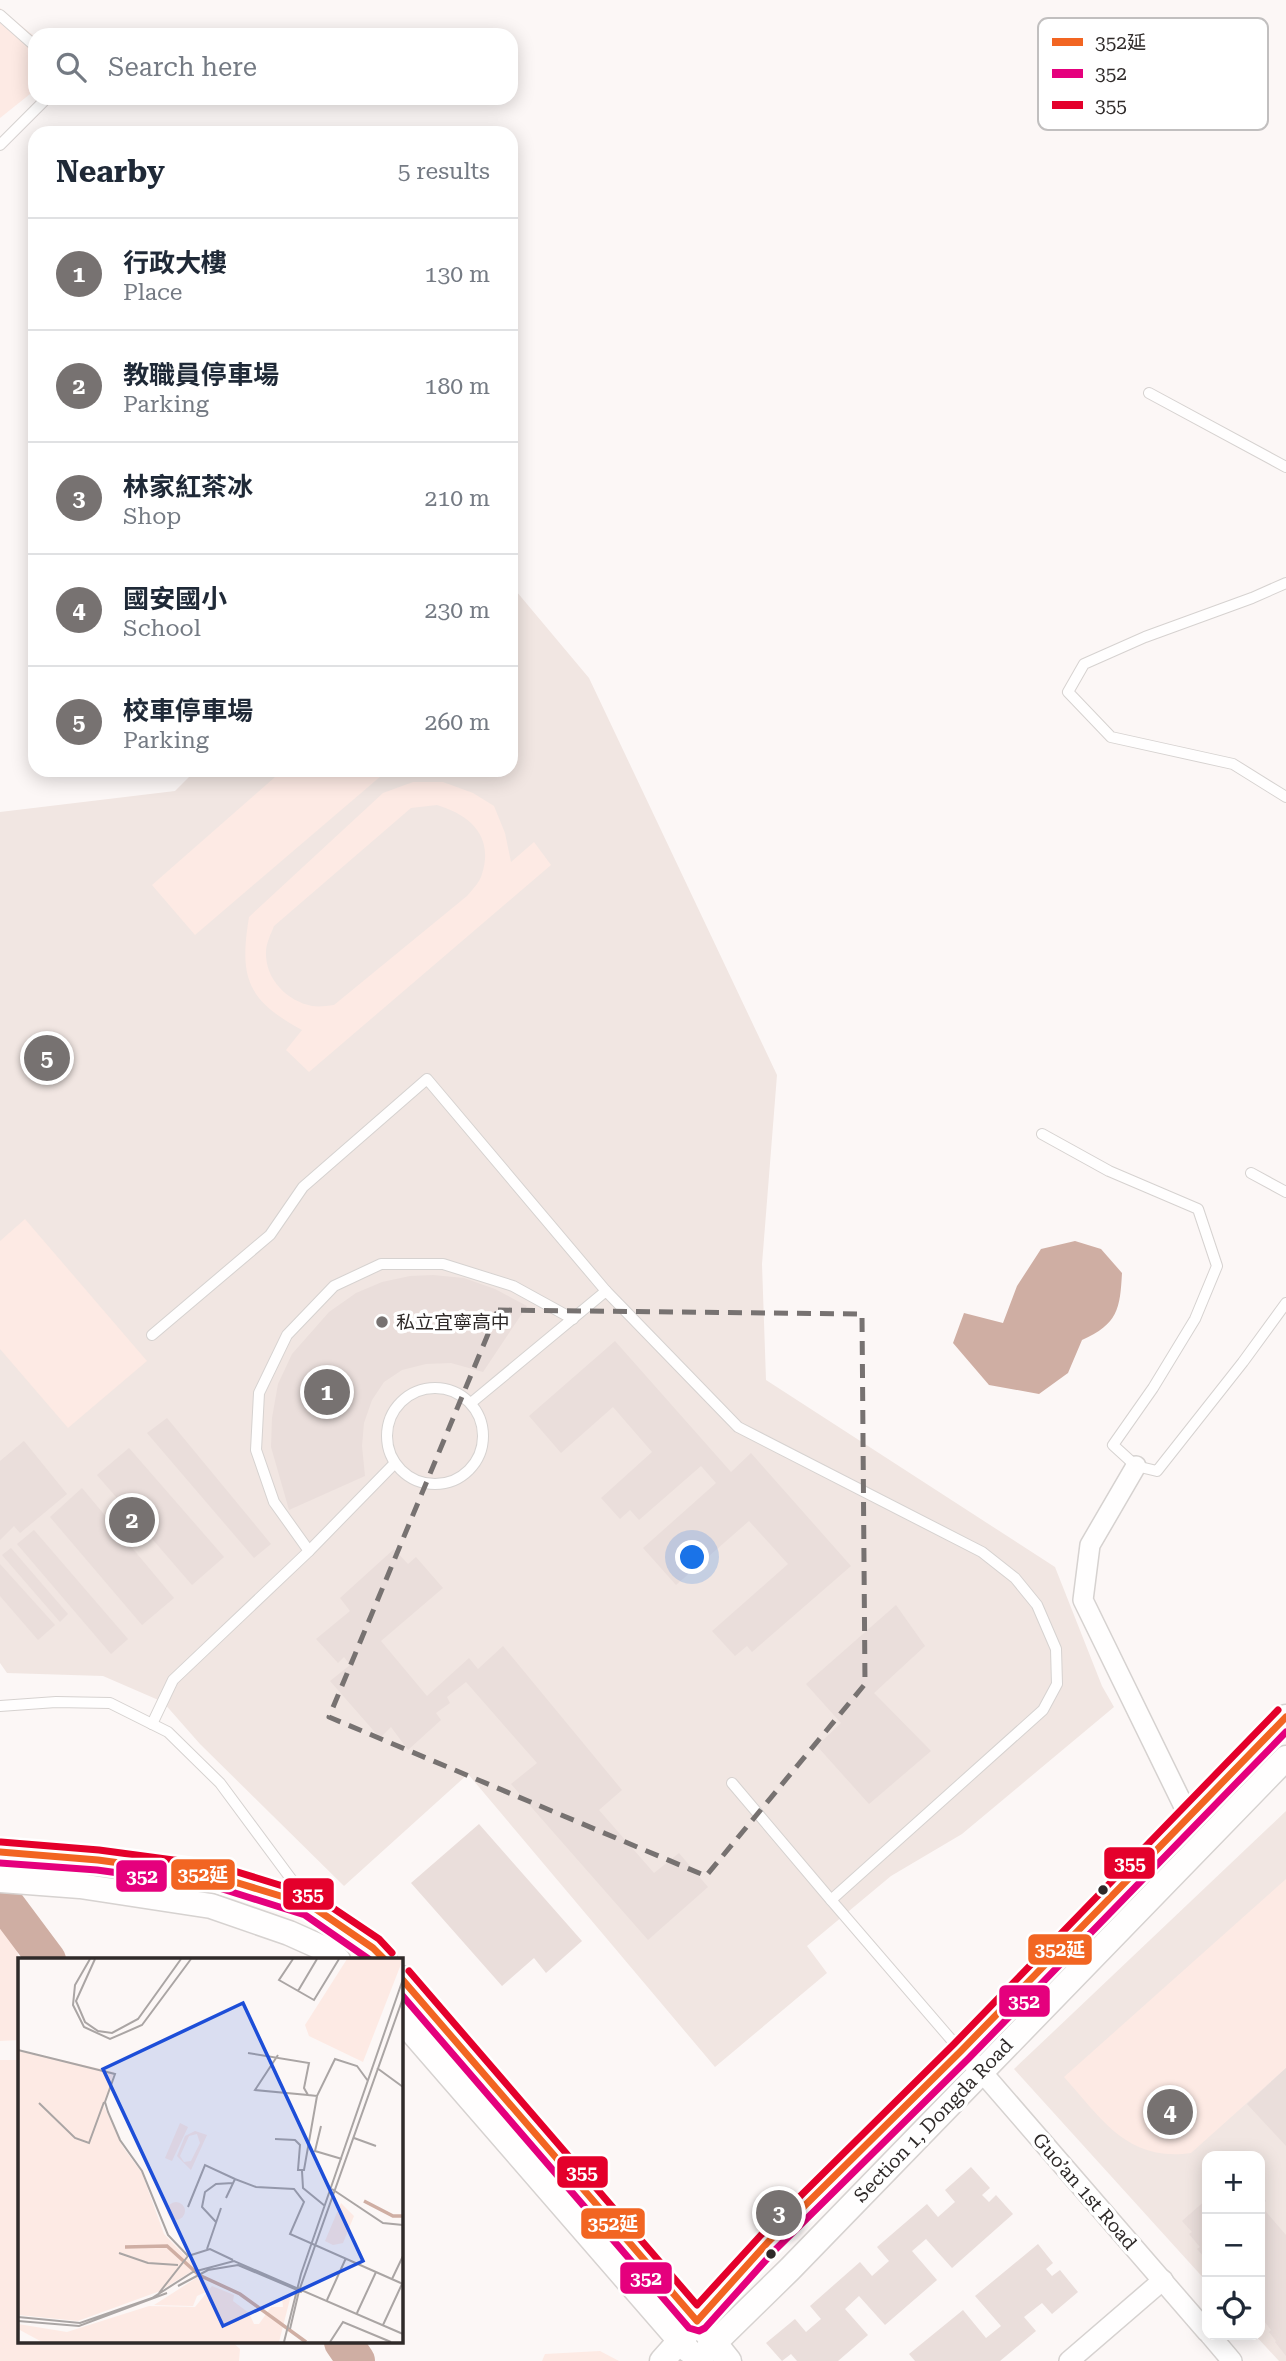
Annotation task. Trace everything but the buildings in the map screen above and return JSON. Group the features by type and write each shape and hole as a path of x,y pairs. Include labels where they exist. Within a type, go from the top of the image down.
{"street":[{"path":"1136,1466 1090,1545 1083,1600 1189,1817"},
{"name":"Section 1, Dongda Road","path":"662,2361 768,2242 961,2051 1286,1717"},
{"name":"Section 1, Dongda Road","path":"707,2357 1286,1758"},
{"path":"0,1852 98,1860 215,1876 310,1905 373,1948 383,1958"},
{"path":"0,1880 73,1885 211,1906 289,1933 327,1950 336,1958"},
{"path":"402,1979 697,2321 707,2357"},
{"path":"402,2020 679,2340 707,2357"},
{"name":"Guo’an 1st Road","path":"961,2051 1202,2325"},
{"path":"1069,2361 1163,2280"},
{"name":"Guo’an 1st Road","path":"1215,2340 1232,2361"}],"lane":[{"path":"0,15 28,40"},
{"path":"0,145 40,105"},
{"path":"1149,393 1286,467"},
{"path":"1286,583 1145,636 1084,664 1068,692 1111,737 1233,764 1286,797"},
{"path":"152,1335 270,1236 303,1187 427,1079 607,1291 738,1427 982,1552 1015,1578 1037,1605 1056,1649 1057,1684 1043,1710 831,1900"},
{"path":"1042,1134 1109,1171 1198,1209 1217,1266 1195,1319 1153,1388 1113,1445 1136,1466 1157,1471 1244,1362 1286,1303"},
{"path":"1251,1173 1286,1192"},
{"path":"309,1551 274,1502 256,1450 259,1393 287,1335 334,1286 381,1265 443,1264 513,1286 573,1319"},
{"path":"471,1403 607,1291"},
{"path":"431,1388 453,1391 471,1403 483,1427 484,1440 475,1465 454,1481 441,1484 428,1484 404,1473 389,1450 388,1429 395,1409 405,1398 417,1391 431,1388"},
{"path":"152,1724 173,1680 309,1551 395,1463"},
{"path":"0,1706 57,1702 110,1703 168,1732 220,1783 310,1905"},
{"path":"732,1783 961,2051"}],"highlighted area":[{"path":"498,1310 862,1314 865,1684 706,1876 329,1717"}],"shaded area":[{"path":"0,8 28,31 28,96 0,118"},
{"name":"私立宜寧高中","path":"518,593 589,678 777,1075 762,1264 766,1380 1055,1567 1102,1686 1114,1707 962,1834 891,1876 807,1946 827,1973 715,2067 468,1774 344,1886 200,1744 163,1702 103,1676 7,1673 0,1663 0,812 175,791 189,777 518,777"},
{"path":"275,777 380,777 195,935 152,885"},
{"path":"413,782 443,782 473,793 494,806 505,833 511,862 534,842 551,865 309,1072 286,1050 302,1030 269,1008 251,985 245,956 249,917 383,793","holes":["437,805 469,821 482,838 485,861 476,886 334,1005 312,1006 286,994 274,980 267,962 267,945 274,926 411,808"]},
{"path":"25,1219 147,1361 68,1428 0,1349 0,1241"},
{"path":"1075,1241 1101,1249 1122,1273 1115,1314 1103,1328 1082,1340 1068,1373 1039,1394 989,1385 953,1343 964,1313 1003,1323 1017,1286 1041,1249"},
{"path":"1286,1811 1286,2361 1279,2361 1260,2340 1265,2340 1265,2151 1202,2151 1202,2276 1014,2069"},
{"path":"1286,1879 1286,2068 1191,2153 1169,2154 1150,2151 1133,2144 1104,2122 1064,2077"},
{"path":"0,1897 11,1897 18,1958 18,2040 0,2041"},
{"path":"0,2060 18,2060 18,2344 234,2344 240,2349 239,2361 0,2361"},
{"path":"600,2351 619,2361 542,2361 545,2354"}],"waterway":[{"path":"0,1897 46,1958"},
{"path":"344,2344 356,2361"}],"transit line":[{"name":"355","path":"409,1971 697,2305 761,2235 954,2044 1278,1710"},
{"name":"352延","path":"402,1979 697,2321 768,2242 961,2051 1286,1717"},
{"name":"352","path":"402,1995 689,2328 699,2331 705,2328 776,2249 969,2058 1286,1732"},
{"name":"355","path":"1,1842 99,1850 218,1866 315,1896 379,1939 392,1953"},
{"name":"352延","path":"0,1852 98,1860 215,1876 310,1905 373,1948 383,1958"},
{"name":"352","path":"0,1863 97,1870 213,1886 305,1915 367,1958"}],"place":[{"name":"校車停車場","path":"47,1058"},
{"name":"私立宜寧高中","path":"382,1322"},
{"name":"行政大樓","path":"327,1392"},
{"name":"教職員停車場","path":"132,1520"},
{"name":"國安國小","path":"1170,2112"},
{"name":"林家紅茶冰","path":"779,2213"}]}
